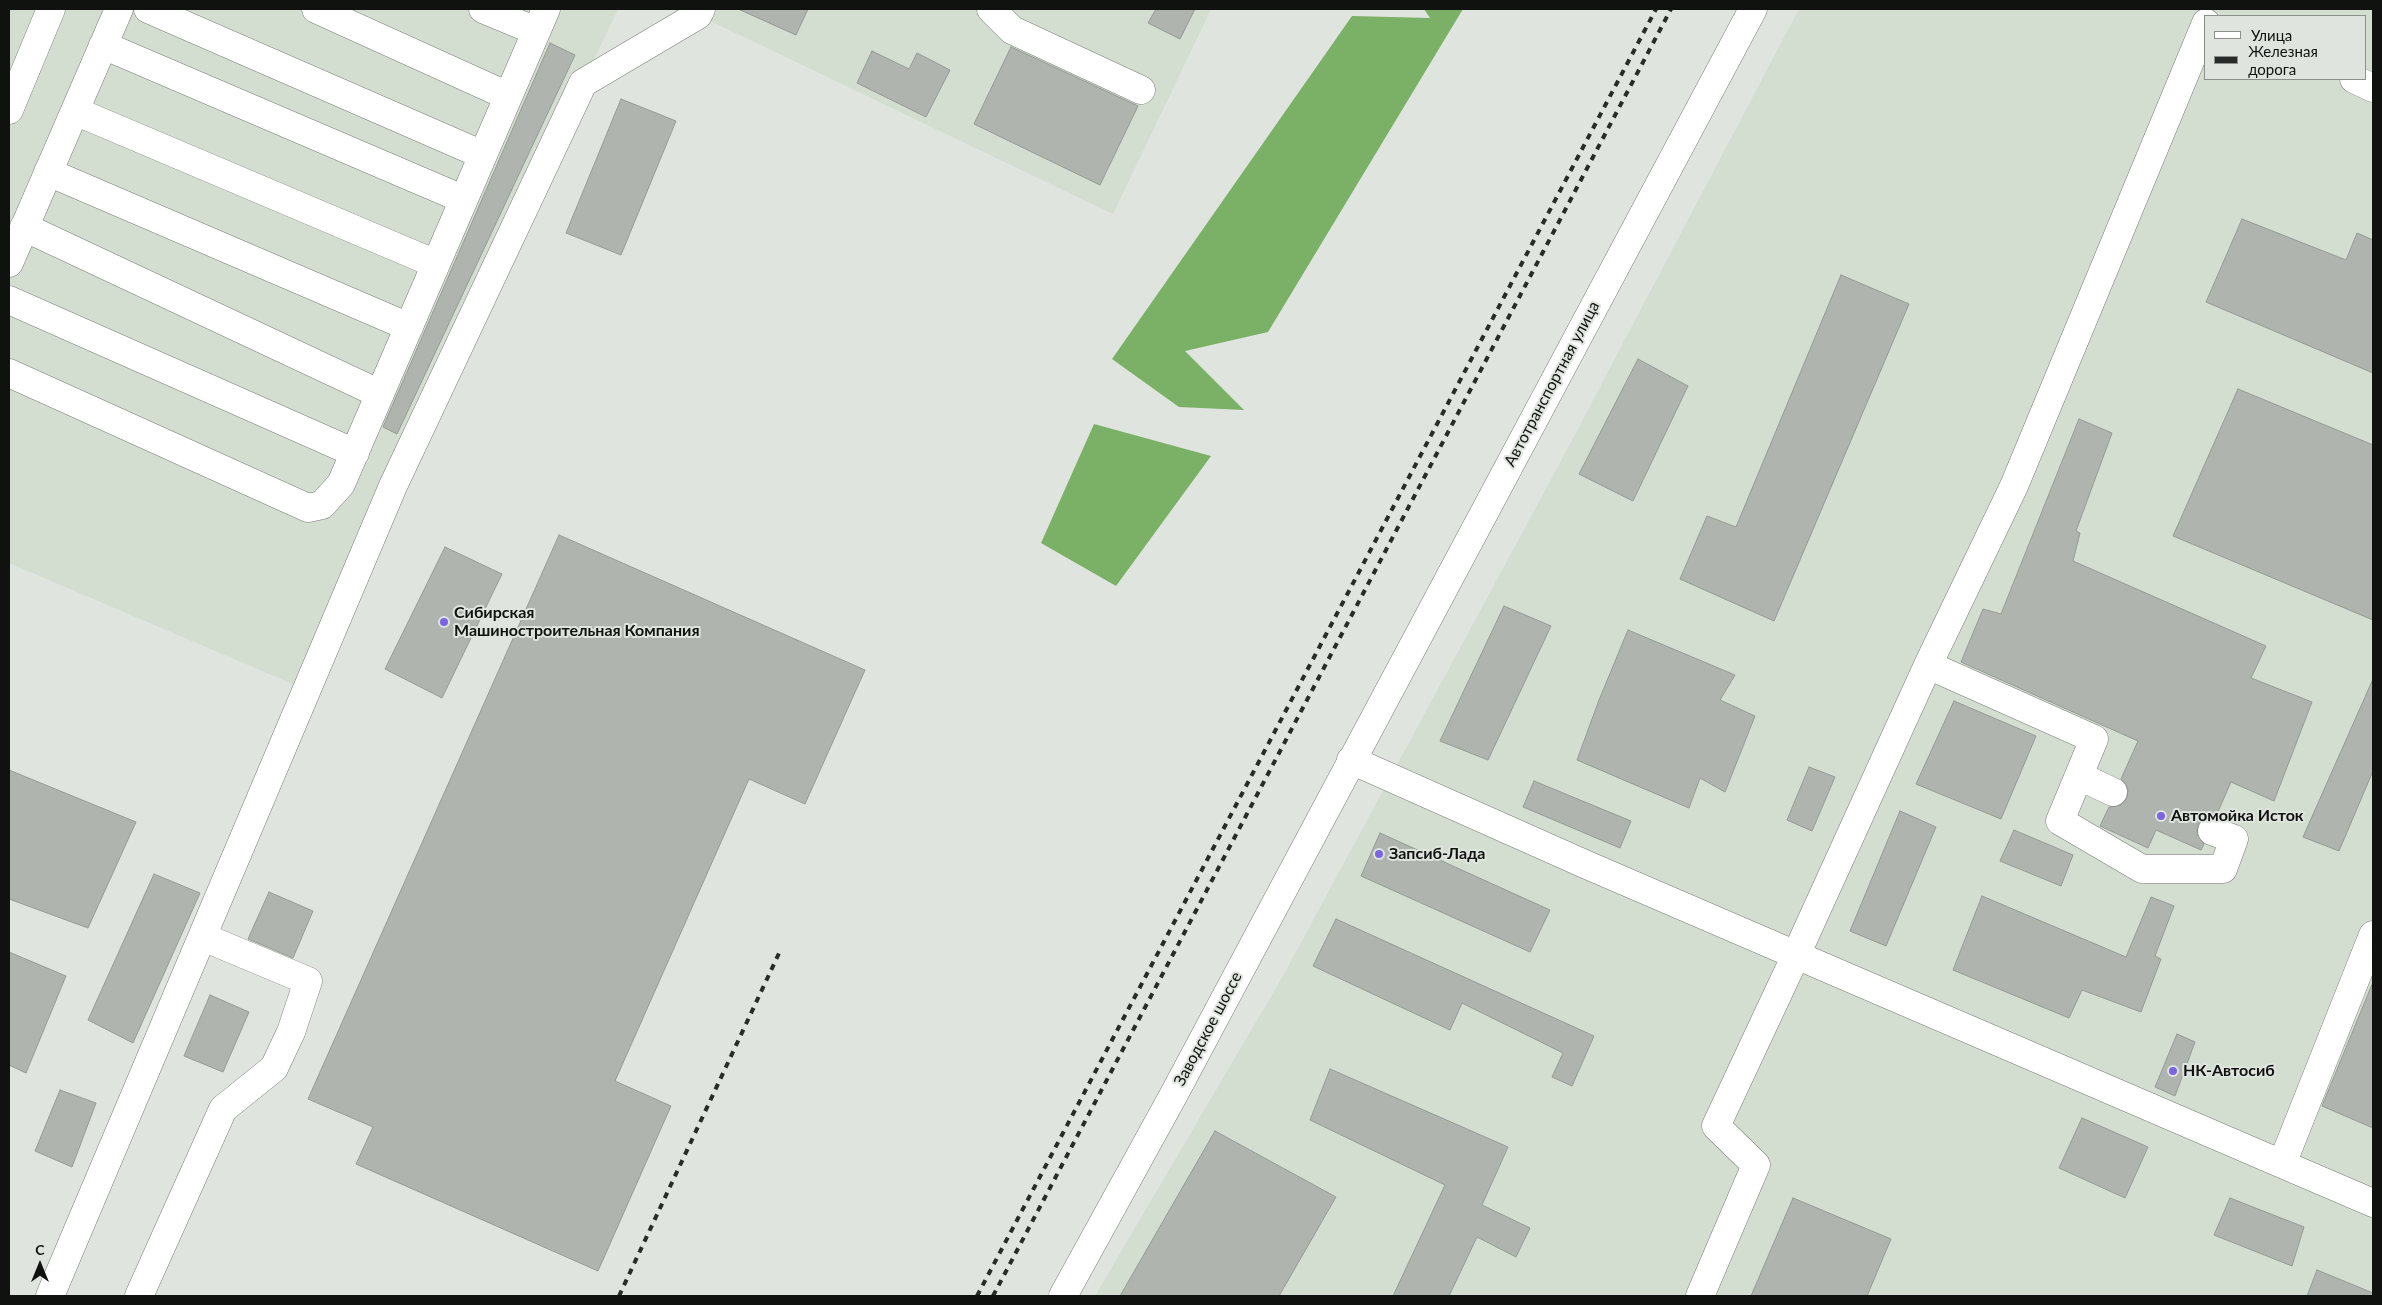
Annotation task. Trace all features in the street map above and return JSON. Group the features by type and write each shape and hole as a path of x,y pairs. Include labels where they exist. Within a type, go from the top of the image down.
{"main road":[{"path":"9,110 51,9"},
{"path":"9,263 119,9"},
{"path":"148,9 483,155"},
{"path":"316,9 508,96"},
{"path":"9,373 308,508 322,505 341,484 355,453 541,20 483,9"},
{"path":"50,1296 393,486 583,83 698,15 701,9"},
{"path":"991,9 1012,30 1141,90"},
{"name":"Автотранспортная улица","path":"1351,760 1753,9"},
{"path":"1700,1296 1756,1165 1716,1126 1928,665 2014,486 2204,28"},
{"path":"103,45 458,197"},
{"path":"2356,80 2373,88"},
{"path":"75,111 436,264"},
{"path":"48,172 409,327"},
{"path":"24,227 380,394"},
{"path":"9,300 355,453"},
{"path":"1928,665 2094,739 2060,821 2142,869 2223,869 2234,839 2212,831"},
{"path":"1351,760 1587,865 2373,1202"},
{"name":"Заводское шоссе","path":"1064,1296 1351,760"},
{"path":"2079,776 2113,792"},
{"path":"2282,1164 2373,935"},
{"path":"139,1296 223,1109 274,1068 291,1032 308,981 202,937"}],"shaded area":[{"path":"9,9 618,9 393,486 307,690 9,563"},
{"path":"701,9 1211,9 1113,214 698,15"},
{"path":"1799,9 2373,9 2373,1296 1095,1296 1283,976 1561,461"}],"green space":[{"path":"1424,9 1463,9 1268,332 1185,351 1244,410 1179,407 1112,359 1352,16 1430,18"},
{"path":"1094,424 1211,456 1116,586 1041,543"}],"building":[{"path":"738,9 808,9 796,35"},
{"path":"1156,9 1195,9 1180,39 1148,23"},
{"path":"550,43 575,55 397,434 383,427"},
{"path":"1011,47 1138,106 1100,185 974,124"},
{"path":"872,51 909,69 917,53 950,70 926,117 857,83"},
{"path":"621,99 676,121 621,255 566,233"},
{"path":"2242,219 2346,260 2357,233 2373,240 2373,373 2206,302"},
{"path":"1841,275 1909,304 1774,621 1680,579 1707,516 1736,527"},
{"path":"1638,359 1688,386 1633,501 1579,474"},
{"path":"2238,389 2373,445 2373,620 2173,536"},
{"path":"2079,419 2112,433 2076,531 2080,533 2073,561 2266,646 2251,678 2312,702 2274,801 2231,782 2216,816 2202,819 2198,825 2197,834 2204,844 2201,850 2156,830 2148,848 2100,826 2109,807 2121,805 2127,798 2128,790 2126,784 2121,779 2138,741 1961,662 1983,609 2001,614"},
{"path":"559,535 865,670 805,804 749,779 615,1081 671,1106 598,1271 356,1164 373,1127 308,1099"},
{"name":"Сибирская Машиностроительная Компания","path":"445,547 502,574 442,698 385,669"},
{"path":"1504,606 1551,626 1488,760 1440,741"},
{"path":"1628,630 1735,675 1720,700 1755,716 1725,792 1700,778 1689,808 1577,760"},
{"path":"2373,679 2373,771 2339,851 2303,837"},
{"path":"1954,701 2036,736 2001,819 1916,784"},
{"path":"1809,767 1835,777 1812,831 1787,820"},
{"path":"9,770 136,822 88,928 9,899"},
{"path":"1534,781 1631,821 1620,848 1523,807"},
{"path":"1900,811 1936,827 1886,946 1850,931"},
{"path":"2014,830 2073,855 2061,886 2000,861"},
{"path":"1380,833 1550,910 1530,952 1361,876"},
{"path":"154,874 200,893 133,1043 88,1020"},
{"path":"269,892 313,911 293,958 248,939"},
{"path":"1982,896 2126,957 2151,897 2174,906 2155,956 2161,959 2141,1012 2082,990 2069,1018 1953,970"},
{"path":"1336,919 1594,1036 1572,1086 1552,1077 1563,1053 1462,1003 1450,1030 1313,966"},
{"path":"9,952 66,976 26,1073 9,1065"},
{"path":"2373,982 2373,1128 2322,1106"},
{"path":"210,995 249,1012 223,1072 184,1056"},
{"path":"2177,1034 2195,1042 2175,1096 2155,1087"},
{"path":"1330,1069 1508,1147 1482,1205 1530,1228 1516,1257 1477,1237 1449,1296 1393,1296 1445,1185 1310,1120"},
{"path":"60,1090 96,1103 72,1167 35,1151"},
{"path":"2082,1118 2148,1147 2125,1198 2059,1168"},
{"path":"1215,1131 1336,1197 1279,1296 1120,1296"},
{"path":"1793,1198 1891,1239 1867,1296 1751,1296"},
{"path":"2230,1198 2304,1227 2292,1266 2214,1235"},
{"path":"2317,1270 2373,1293 2373,1296 2307,1296"}],"railway":[{"path":"977,1296 1656,9"},
{"path":"993,1296 1671,9"},
{"path":"619,1296 781,949"}],"place":[{"name":"Сибирская Машиностроительная Компания","path":"444,622"},
{"name":"Автомойка Исток","path":"2161,816"},
{"name":"Запсиб-Лада","path":"1379,854"},
{"name":"НК-Автосиб","path":"2173,1071"}]}
